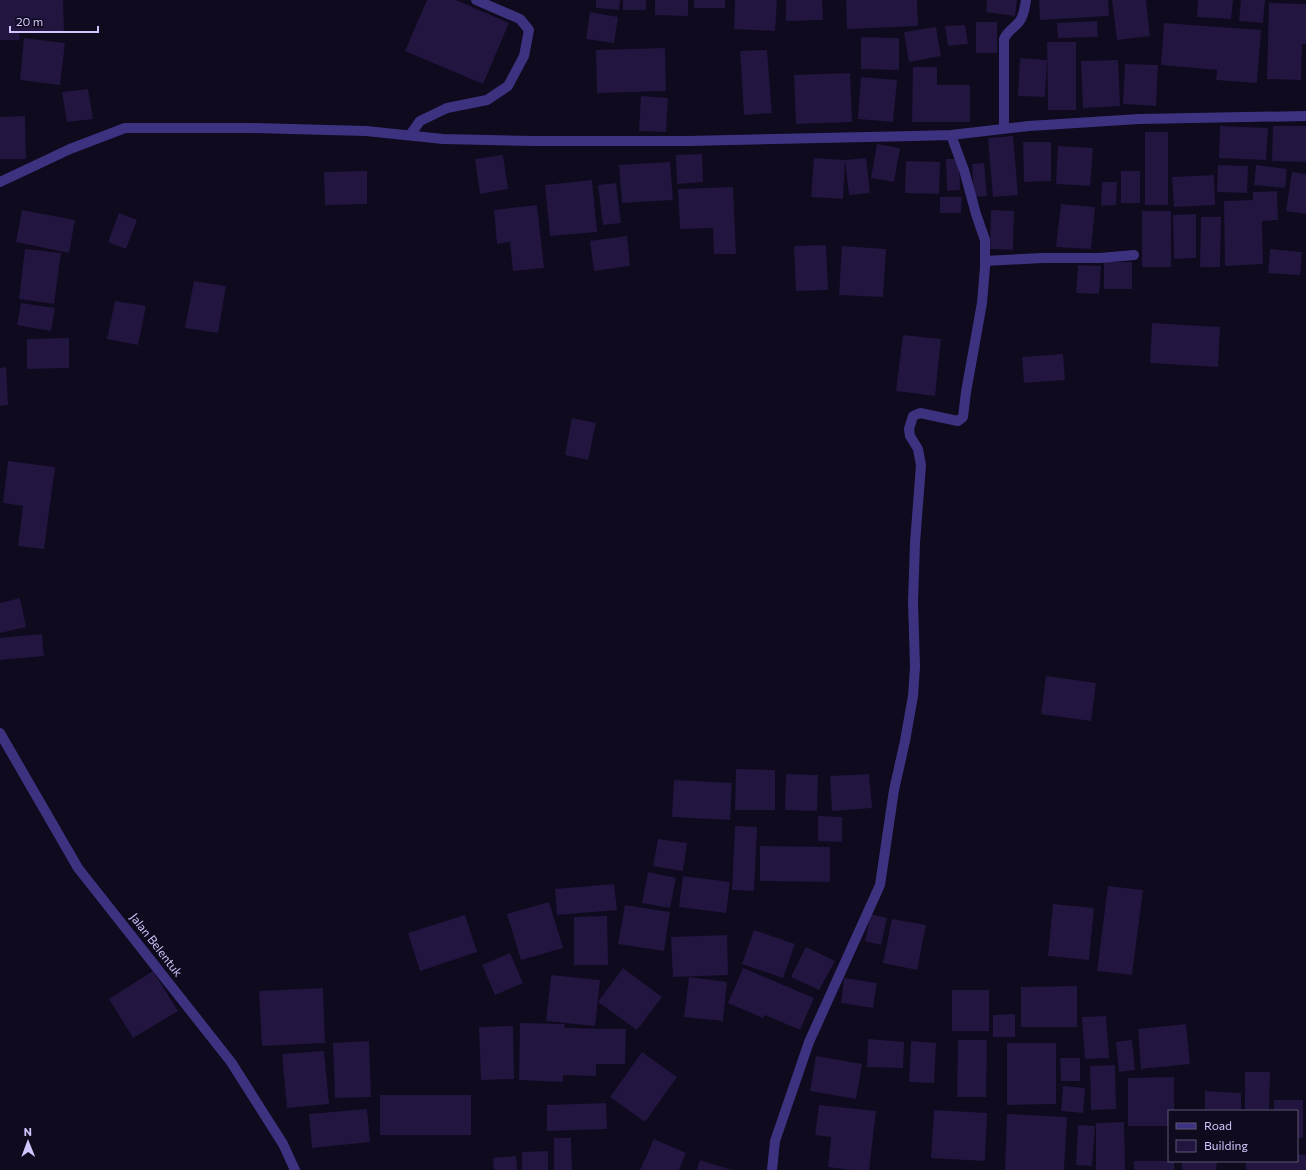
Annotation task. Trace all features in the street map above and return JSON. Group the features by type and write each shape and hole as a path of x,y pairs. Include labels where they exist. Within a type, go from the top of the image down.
{"street":[{"path":"410,135 420,120 448,108 487,100 508,86 524,56 529,30 520,19 476,0"},
{"path":"1004,128 1004,39 1006,33 1019,23 1023,17 1026,0"},
{"path":"0,182 70,149 125,128 251,128 366,131 450,139 688,141 951,135 1004,128 1139,119 1306,116"},
{"path":"772,1170 775,1141 809,1042 880,885 894,790 910,711 915,667 913,602 915,543 921,465 918,450 910,436 909,429 913,416 920,413 958,420 963,418 966,392 982,304 985,240 964,170 951,135"},
{"path":"985,261 1042,258 1100,258 1134,255"},
{"name":"Jalan Belentuk","path":"0,733 78,868 231,1062 283,1144 295,1170"}],"building":[{"path":"0,0 63,0 64,33 19,33 20,40 0,40"},
{"path":"427,0 456,0 509,23 483,84 405,51"},
{"path":"596,0 620,0 619,10 596,8"},
{"path":"623,0 646,0 646,10 623,10"},
{"path":"655,0 688,0 688,16 655,15"},
{"path":"694,0 725,0 725,8 694,8"},
{"path":"735,0 777,0 775,31 734,29"},
{"path":"786,0 822,0 823,20 786,21"},
{"path":"846,0 917,0 918,26 847,29"},
{"path":"987,0 1017,0 1015,16 986,12"},
{"path":"1039,0 1108,0 1109,16 1040,20"},
{"path":"1112,0 1146,0 1150,36 1117,40"},
{"path":"1198,0 1233,0 1231,19 1197,17"},
{"path":"1241,0 1265,0 1263,23 1239,21"},
{"path":"1269,3 1306,4 1306,44 1302,44 1301,80 1267,79"},
{"path":"590,12 618,17 614,43 586,39"},
{"path":"1097,21 1098,37 1058,38 1057,23"},
{"path":"976,22 997,22 997,53 976,53"},
{"path":"1164,23 1261,30 1257,83 1216,80 1217,70 1161,65"},
{"path":"965,25 968,44 948,46 945,26"},
{"path":"936,27 941,56 909,62 904,32"},
{"path":"861,37 899,38 899,70 861,69"},
{"path":"24,38 65,43 60,85 20,80"},
{"path":"1047,42 1076,42 1076,110 1048,110"},
{"path":"665,48 666,91 597,93 596,50"},
{"path":"767,50 772,113 744,115 740,51"},
{"path":"1020,58 1047,60 1045,97 1018,96"},
{"path":"1118,60 1120,106 1083,108 1081,61"},
{"path":"1125,64 1158,65 1156,106 1123,104"},
{"path":"913,67 937,67 937,85 970,85 970,122 912,122"},
{"path":"850,73 852,122 796,124 794,75"},
{"path":"861,77 897,80 893,122 858,119"},
{"path":"88,89 93,119 67,122 62,92"},
{"path":"641,96 668,98 666,132 639,131"},
{"path":"25,116 26,159 0,159 0,117"},
{"path":"1220,126 1268,128 1266,160 1219,158"},
{"path":"1273,126 1306,126 1306,162 1272,161"},
{"path":"1145,132 1168,132 1168,205 1145,205"},
{"path":"1013,136 1018,195 993,197 988,138"},
{"path":"1023,142 1051,142 1051,181 1024,182"},
{"path":"877,144 900,148 894,182 871,178"},
{"path":"1058,146 1093,148 1090,186 1056,184"},
{"path":"702,154 703,182 677,184 676,155"},
{"path":"503,155 508,189 480,194 475,159"},
{"path":"814,158 845,160 843,199 811,197"},
{"path":"866,158 870,193 849,195 845,160"},
{"path":"946,159 959,159 960,190 947,191"},
{"path":"906,161 940,162 939,194 905,193"},
{"path":"670,162 673,200 622,203 619,165"},
{"path":"984,163 987,196 974,197 972,164"},
{"path":"1218,165 1248,166 1247,193 1217,192"},
{"path":"1256,165 1287,169 1285,188 1254,185"},
{"path":"367,171 367,204 325,205 324,172"},
{"path":"1121,171 1140,171 1140,203 1121,203"},
{"path":"1292,172 1306,174 1306,214 1286,211"},
{"path":"1214,175 1215,205 1174,207 1172,177"},
{"path":"592,180 597,232 550,236 545,185"},
{"path":"1102,182 1117,182 1116,205 1101,206"},
{"path":"616,183 621,223 603,225 598,185"},
{"path":"733,187 736,254 714,254 713,228 680,229 678,189"},
{"path":"1277,191 1278,220 1262,221 1263,264 1225,266 1224,201 1253,200 1253,192"},
{"path":"940,197 962,197 961,213 940,213"},
{"path":"1061,204 1095,207 1091,249 1056,247"},
{"path":"537,205 544,268 513,271 510,242 497,244 494,210"},
{"path":"22,210 75,220 69,253 16,242"},
{"path":"991,210 1014,211 1013,250 990,249"},
{"path":"1142,211 1171,211 1171,267 1142,267"},
{"path":"119,213 137,220 126,249 108,242"},
{"path":"1196,214 1196,258 1174,259 1173,215"},
{"path":"1201,217 1221,217 1220,267 1200,267"},
{"path":"627,236 630,266 594,271 590,241"},
{"path":"826,245 828,290 796,291 794,246"},
{"path":"842,246 886,249 883,297 839,295"},
{"path":"25,249 61,253 54,304 19,299"},
{"path":"1270,249 1302,252 1300,275 1268,273"},
{"path":"1104,262 1132,262 1132,289 1104,289"},
{"path":"1078,265 1101,266 1099,294 1076,293"},
{"path":"194,281 226,286 218,333 185,328"},
{"path":"115,301 146,306 138,345 107,339"},
{"path":"21,303 55,308 51,331 17,325"},
{"path":"1152,323 1220,327 1218,367 1150,363"},
{"path":"903,335 941,339 935,396 896,391"},
{"path":"69,338 69,368 27,369 27,339"},
{"path":"1063,354 1065,380 1024,383 1022,357"},
{"path":"6,367 8,405 0,406 0,368"},
{"path":"572,418 596,423 588,460 565,455"},
{"path":"8,461 55,467 44,549 18,546 23,506 3,503"},
{"path":"20,598 26,627 0,633 0,603"},
{"path":"42,634 44,656 0,660 0,638"},
{"path":"1046,676 1096,683 1091,721 1041,714"},
{"path":"736,769 775,770 775,810 735,810"},
{"path":"786,774 818,775 817,811 785,810"},
{"path":"869,774 872,808 832,811 830,776"},
{"path":"674,780 732,783 730,820 672,817"},
{"path":"818,816 842,817 842,842 818,841"},
{"path":"735,826 757,827 754,891 732,890"},
{"path":"658,839 687,843 683,871 653,866"},
{"path":"760,846 830,847 830,882 760,881"},
{"path":"648,872 676,878 670,908 642,903"},
{"path":"683,876 730,882 726,913 679,907"},
{"path":"614,884 617,910 557,915 555,889"},
{"path":"1108,886 1143,890 1132,975 1097,971"},
{"path":"549,902 563,948 521,960 507,914"},
{"path":"1053,904 1094,908 1089,960 1048,956"},
{"path":"625,905 670,912 664,951 618,944"},
{"path":"871,914 887,918 881,945 865,941"},
{"path":"465,915 477,952 420,971 408,933"},
{"path":"607,916 608,965 574,965 574,917"},
{"path":"892,919 926,925 917,970 883,963"},
{"path":"754,930 795,944 783,978 742,964"},
{"path":"727,935 728,975 673,977 671,937"},
{"path":"806,947 835,961 819,990 791,977"},
{"path":"510,953 523,983 495,995 482,965"},
{"path":"623,968 662,997 637,1030 598,1002"},
{"path":"743,968 814,998 800,1030 765,1015 763,1018 728,1003"},
{"path":"153,971 178,1011 133,1038 109,999"},
{"path":"551,975 600,980 595,1026 546,1021"},
{"path":"689,977 727,982 723,1021 684,1017"},
{"path":"844,978 877,983 873,1008 841,1003"},
{"path":"1077,986 1077,1027 1021,1027 1021,987"},
{"path":"323,988 325,1043 262,1046 259,991"},
{"path":"952,990 989,990 989,1031 952,1031"},
{"path":"1015,1014 1015,1037 993,1037 993,1015"},
{"path":"1106,1016 1109,1058 1085,1059 1082,1017"},
{"path":"520,1023 565,1024 564,1028 626,1029 625,1064 596,1064 596,1076 563,1075 563,1082 519,1080"},
{"path":"1186,1024 1190,1064 1141,1069 1138,1029"},
{"path":"513,1026 514,1079 481,1080 479,1027"},
{"path":"868,1039 904,1042 903,1068 867,1067"},
{"path":"958,1040 987,1040 986,1097 957,1097"},
{"path":"1132,1040 1135,1070 1119,1072 1116,1042"},
{"path":"369,1041 371,1097 335,1098 333,1043"},
{"path":"911,1041 936,1043 934,1083 909,1082"},
{"path":"1007,1043 1056,1043 1056,1104 1007,1105"},
{"path":"324,1051 329,1104 287,1108 282,1054"},
{"path":"642,1052 677,1077 645,1122 610,1097"},
{"path":"816,1056 862,1064 856,1099 810,1091"},
{"path":"1060,1058 1080,1058 1080,1081 1061,1081"},
{"path":"1115,1065 1116,1109 1091,1110 1090,1066"},
{"path":"1245,1072 1270,1072 1269,1110 1245,1110"},
{"path":"1174,1077 1174,1110 1168,1110 1168,1126 1128,1126 1128,1078"},
{"path":"1063,1086 1085,1088 1083,1113 1061,1111"},
{"path":"1205,1091 1241,1093 1241,1110 1205,1110"},
{"path":"380,1095 471,1095 471,1135 380,1135"},
{"path":"1274,1100 1303,1100 1303,1138 1298,1138 1298,1110 1274,1110"},
{"path":"606,1103 607,1129 547,1131 547,1105"},
{"path":"819,1105 876,1111 869,1170 851,1170 828,1167 831,1137 815,1135"},
{"path":"367,1109 370,1142 312,1148 309,1114"},
{"path":"934,1110 987,1113 985,1161 931,1158"},
{"path":"1007,1114 1067,1117 1064,1170 1005,1170"},
{"path":"1124,1122 1125,1170 1096,1170 1096,1123"},
{"path":"1078,1125 1095,1126 1092,1166 1076,1165"},
{"path":"554,1138 571,1138 572,1170 554,1170"},
{"path":"654,1139 686,1153 679,1170 640,1170"},
{"path":"548,1151 548,1170 522,1170 522,1152"},
{"path":"1298,1154 1306,1155 1306,1170 1246,1170 1246,1162 1298,1162"},
{"path":"516,1156 517,1170 494,1170 493,1158"},
{"path":"700,1160 732,1170 697,1170"},
{"path":"1134,1161 1174,1162 1174,1170 1134,1170"},
{"path":"1182,1162 1217,1162 1216,1170 1182,1170"}]}
